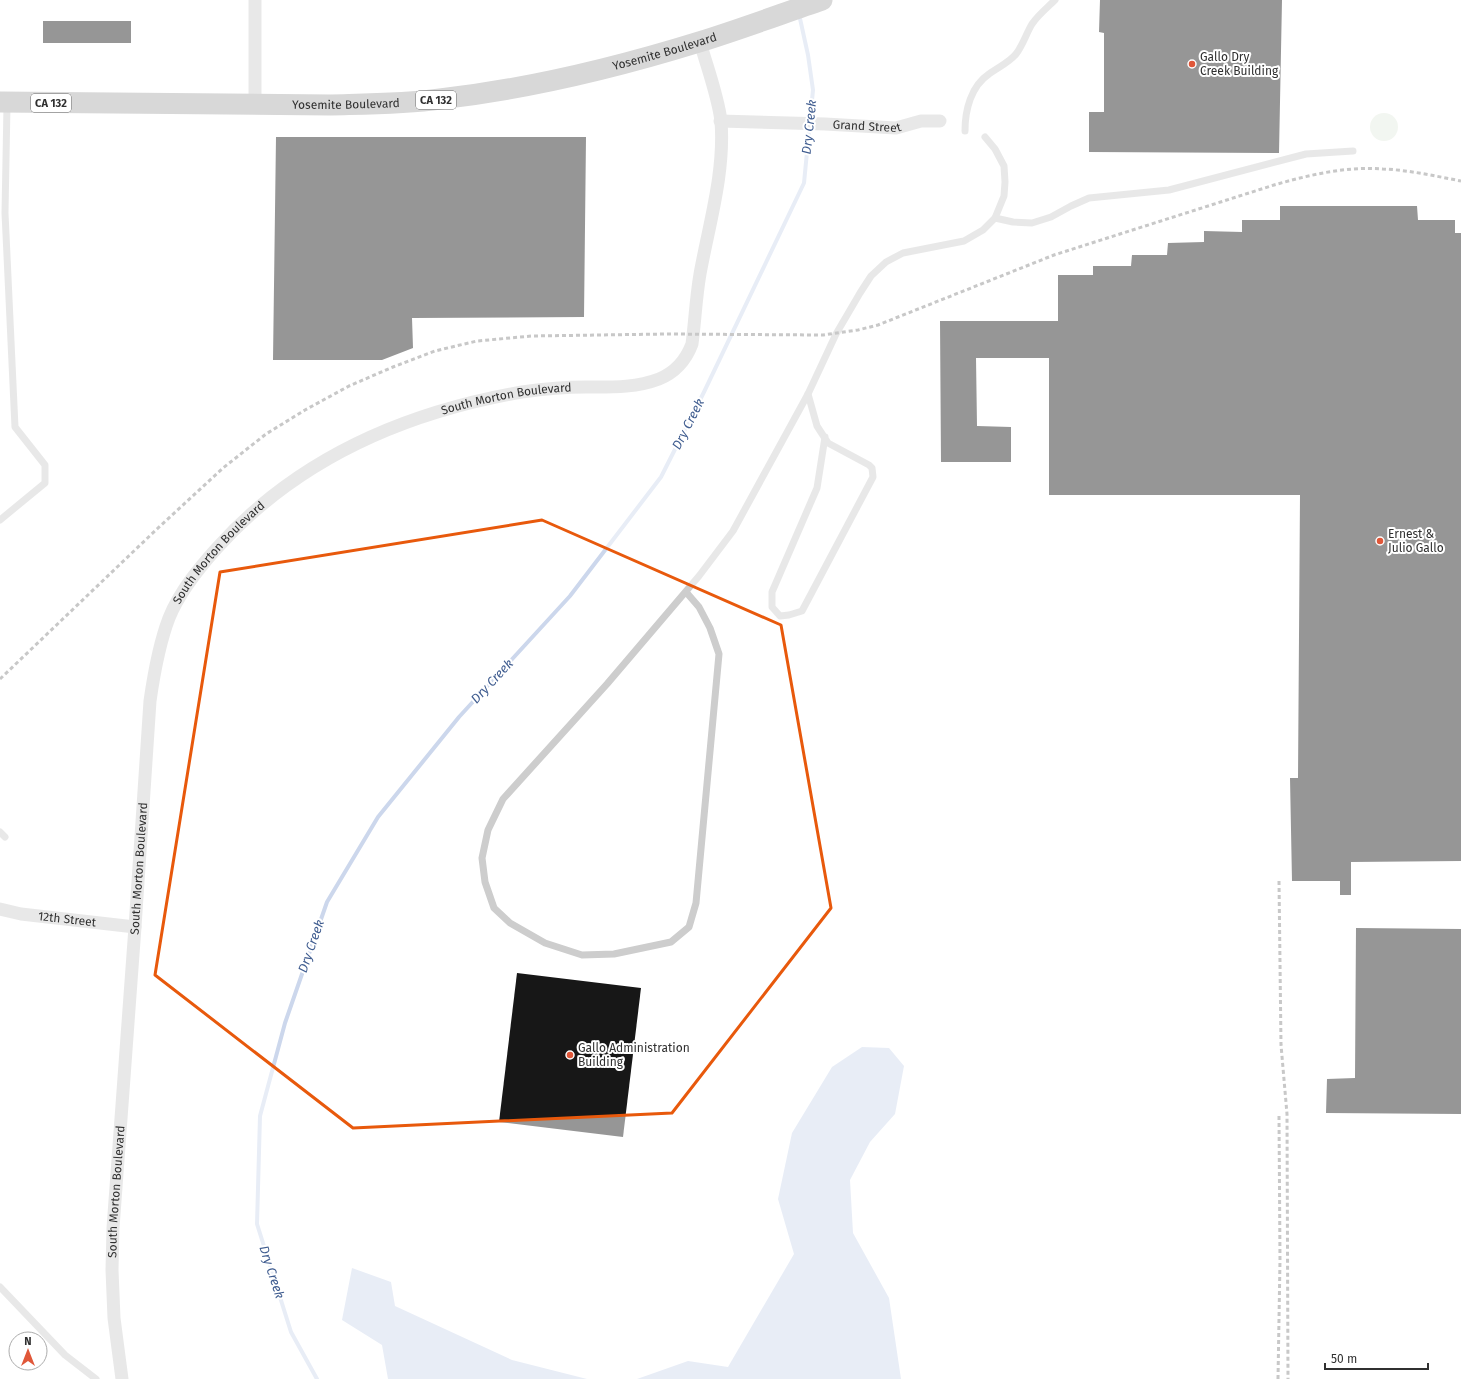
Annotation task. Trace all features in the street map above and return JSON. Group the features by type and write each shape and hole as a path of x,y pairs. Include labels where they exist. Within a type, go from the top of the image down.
{"main road":[{"name":"Yosemite Boulevard","path":"3,102 255,105 384,104 440,99 533,84 598,70 700,42 822,0"}],"street":[{"path":"255,0 255,105"},
{"name":"South Morton Boulevard","path":"122,1379 114,1318 112,1228 135,926 150,701 156,664 170,617 186,585 236,526 301,474 335,454 399,425 440,411 524,392 560,388 630,386 660,379 674,370 684,360 692,344 700,276 722,158 718,107 700,42"},
{"name":"Grand Street","path":"720,121 756,121 896,128 921,121 940,121"},
{"name":"12th Street","path":"0,909 21,914 135,926"}],"lane":[{"path":"965,131 965,123 970,101 976,86 989,74 1016,54 1032,23 1055,0"},
{"path":"0,520 45,483 45,465 15,427 5,213 3,102"},
{"path":"686,592 699,607 710,628 719,654 696,903 689,926 671,942 614,954 582,955 545,943 510,923 494,908 484,882 482,858 488,830 503,799 607,684 686,592 733,531 808,394 836,334 871,276 886,262 903,253 964,240 983,230 995,218 1004,196 1006,182 1004,166 995,149 985,137"},
{"path":"995,218 1012,222 1032,223 1050,217 1089,198 1169,190 1306,154 1353,151"},
{"path":"808,394 817,426 828,443 872,468 873,477 802,611 780,616 772,607 772,592 817,488 824,437"},
{"path":"0,1287 65,1355 96,1379"}],"highlighted area":[{"path":"542,520 781,625 831,908 672,1113 353,1128 155,975 220,572"}],"shaded area":[{"path":"1384,113 1390,114 1394,117 1397,121 1397,133 1394,137 1390,140 1384,141 1378,140 1374,137 1371,133 1370,127 1371,121 1374,117 1378,114"}],"water":[{"path":"862,1047 889,1048 904,1066 895,1114 870,1142 850,1180 853,1233 889,1298 901,1379 637,1379 688,1361 728,1367 794,1254 778,1199 792,1133 832,1067"},
{"path":"352,1268 391,1282 395,1306 512,1360 587,1379 388,1379 382,1345 342,1320"}],"building":[{"name":"Gallo Dry Creek Building","path":"1100,0 1282,0 1279,153 1089,152 1089,112 1104,112 1104,33 1099,32"},
{"path":"43,21 131,21 131,43 43,43"},
{"path":"276,137 586,137 584,317 412,318 413,348 382,360 273,360"},
{"name":"Ernest & Julio Gallo","path":"1280,206 1417,206 1418,220 1455,220 1455,233 1461,233 1461,861 1351,862 1351,895 1340,895 1340,881 1292,881 1290,778 1298,778 1300,495 1049,495 1049,358 976,358 977,426 1011,427 1011,462 941,462 940,321 1058,321 1058,275 1093,275 1093,266 1131,266 1132,255 1167,255 1168,243 1204,242 1204,231 1242,232 1242,220 1280,220"},
{"path":"1356,928 1461,929 1461,1114 1326,1113 1327,1079 1355,1078"},
{"name":"Gallo Administration Building","path":"517,973 641,988 623,1137 499,1122"}],"waterway":[{"name":"Dry Creek","path":"317,1379 291,1332 257,1224 260,1116 285,1023 327,902 378,817 459,717 570,596 661,477 704,392 804,183 813,90 808,55 799,14"}],"railway":[{"path":"0,679 223,468 266,434 305,410 349,386 435,351 477,341 532,336 667,334 823,335 858,330 878,325 1054,255 1274,185 1301,178 1341,170 1369,168 1412,172 1461,181"},
{"path":"1279,881 1281,1045 1287,1114 1288,1379"},
{"path":"1278,1379 1280,1260 1279,1115"}],"place":[{"name":"Gallo Dry Creek Building","path":"1192,64"},
{"name":"Ernest & Julio Gallo","path":"1380,541"},
{"name":"Gallo Administration Building","path":"570,1055"}]}
